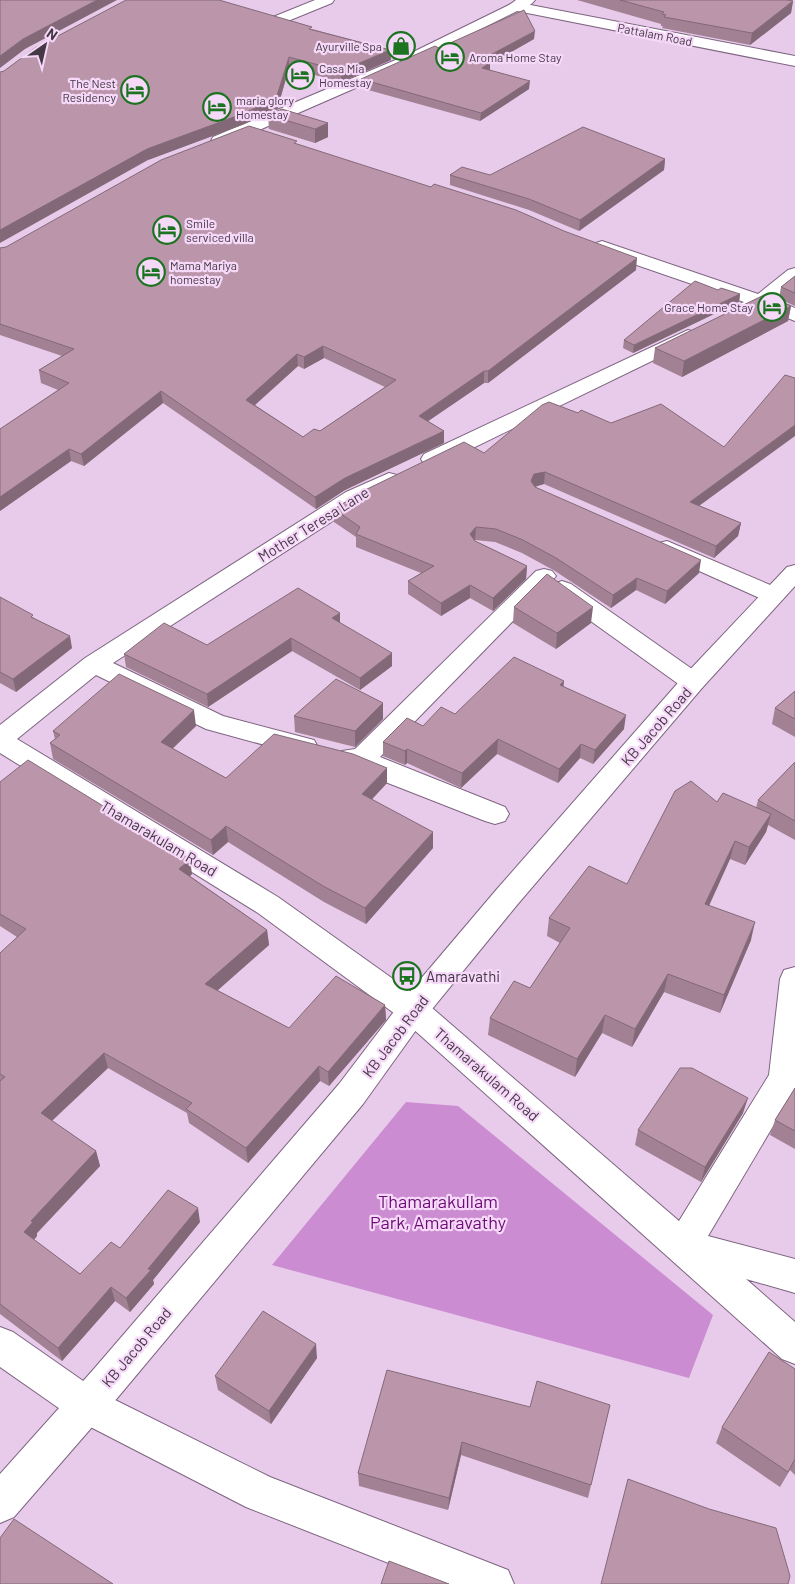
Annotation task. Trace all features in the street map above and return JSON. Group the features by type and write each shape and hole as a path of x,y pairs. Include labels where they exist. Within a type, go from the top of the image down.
{"street":[{"path":"278,20 327,0"},
{"path":"207,146 249,130 410,59 522,3"},
{"name":"Pattalam Road","path":"522,3 795,61"},
{"path":"260,15 297,26"},
{"path":"391,54 410,59"},
{"path":"249,130 268,136"},
{"path":"588,243 761,301 795,315"},
{"name":"Mother Teresa Lane","path":"0,740 94,664 354,497 761,301 795,274"},
{"path":"650,540 773,595"},
{"path":"361,760 533,570 693,682"},
{"name":"KB Jacob Road","path":"0,1503 351,1094 413,1010 507,897 693,682 795,572"},
{"path":"94,664 215,723 361,760 495,814"},
{"name":"Thamarakulam Road","path":"0,740 268,905 413,1010 795,1346"},
{"path":"795,979 785,1078 683,1246 795,1276"},
{"path":"0,1345 86,1405 260,1493 494,1584"}],"green space":[{"name":"Thamarakullam Park, Amaravathy","path":"406,1102 458,1106 713,1315 689,1378 272,1265"}],"building":[{"path":"0,0 97,0 23,39 0,56"},
{"path":"126,0 219,0 312,27 309,29 390,50 341,71 289,57 276,99 242,114 147,149 0,230 0,72 35,48"},
{"path":"620,0 793,1 752,33 664,17 666,15 662,14 664,12"},
{"path":"524,10 535,31 481,60 490,63 482,68 530,81 481,113 361,79 435,46 439,48"},
{"path":"282,109 328,123 315,129 268,115"},
{"path":"249,126 297,141 294,143 431,187 434,184 516,210 564,231 637,258 488,371 484,371 419,416 444,431 345,478 315,497 161,391 81,454 69,449 0,497 0,429 69,383 39,370 74,349 0,324 0,248 6,247 161,160","holes":["323,346 396,380 320,431 314,429 303,437 246,400 297,354 304,357"]},
{"path":"583,127 665,159 580,220 529,199 450,175 462,167 490,175"},
{"path":"795,276 795,293 781,287"},
{"path":"695,281 718,290 721,288 740,294 634,345 624,340"},
{"path":"764,295 791,306 684,361 655,348"},
{"path":"785,375 795,378 795,425 690,502 741,523 716,546 545,472 534,474 531,481 535,487 701,560 667,591 637,578 613,595 556,558 523,540 496,529 476,527 470,534 475,541 527,566 493,598 470,585 441,603 408,581 434,566 356,534 360,527 334,509 363,491 464,442 484,453 542,405 549,402 578,413 581,410 611,423 661,404 724,447"},
{"path":"547,574 593,607 557,633 514,607"},
{"path":"298,588 340,613 332,618 392,653 360,678 291,638 207,694 124,654 164,623 207,645"},
{"path":"0,597 33,615 31,617 70,636 13,679 0,672"},
{"path":"514,657 564,681 560,685 626,715 595,750 581,744 559,769 498,739 462,773 407,749 405,751 383,742 407,718 423,726 441,707 455,714"},
{"path":"119,674 194,710 161,742 226,778 274,734 353,754 387,768 362,794 433,832 365,908 323,886 226,826 211,840 50,743 60,735 53,731"},
{"path":"336,679 383,703 355,731 294,716"},
{"path":"795,691 795,719 775,708"},
{"path":"28,760 190,859 179,869 267,930 205,984 289,1028 336,976 385,1005 328,1072 319,1066 246,1148 186,1109 192,1103 104,1053 41,1113 96,1151 31,1221 33,1222 24,1232 80,1274 111,1242 120,1248 168,1190 198,1208 148,1269 151,1270 126,1298 111,1287 58,1348 0,1304 0,1081 5,1077 0,1074 0,953 26,929 0,914 0,782"},
{"path":"795,762 795,821 758,800"},
{"path":"691,781 717,802 723,793 771,814 749,847 735,841 705,904 755,922 724,995 668,974 635,1029 605,1015 577,1059 490,1018 514,981 530,988 570,928 549,918 589,866 627,884 675,791"},
{"path":"680,1068 692,1068 748,1098 705,1167 638,1130"},
{"path":"795,1088 795,1131 775,1120"},
{"path":"263,1311 316,1344 269,1411 215,1376"},
{"path":"769,1352 795,1369 795,1459 788,1472 722,1427"},
{"path":"387,1370 530,1407 537,1381 610,1405 591,1485 462,1442 449,1498 358,1473"},
{"path":"628,1479 709,1509 776,1528 790,1576 788,1584 601,1584"},
{"path":"14,1519 113,1584 0,1584 0,1538"},
{"path":"389,1561 449,1584 381,1584"}],"place":[{"name":"Ayurville Spa","path":"401,46"},
{"name":"Aroma Home Stay","path":"450,57"},
{"name":"Casa Mia Homestay","path":"300,75"},
{"name":"The Nest Residency","path":"135,90"},
{"name":"maria glory Homestay","path":"217,107"},
{"name":"Smile serviced villa","path":"167,230"},
{"name":"Mama Mariya homestay","path":"151,272"},
{"name":"Grace Home Stay","path":"772,307"},
{"name":"Amaravathi","path":"407,976"}]}
